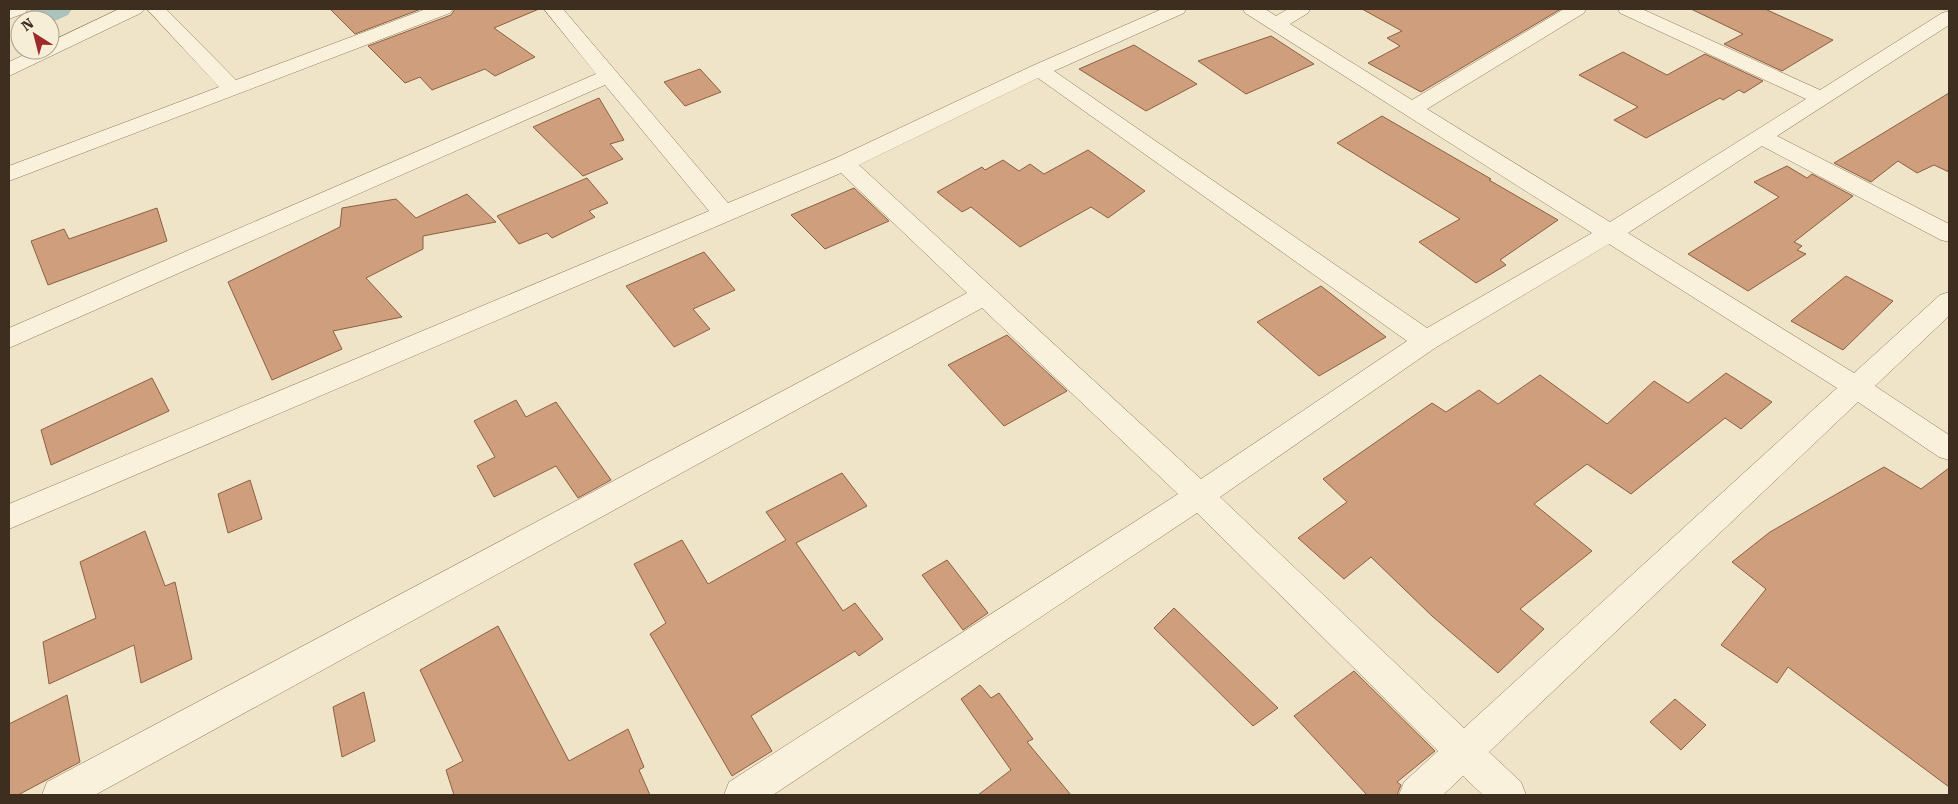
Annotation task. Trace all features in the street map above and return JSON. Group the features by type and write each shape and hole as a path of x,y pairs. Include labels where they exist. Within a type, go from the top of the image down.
{"street":[{"path":"9,13 18,9"},
{"path":"9,70 134,9"},
{"path":"156,9 233,89"},
{"path":"9,174 443,9"},
{"path":"553,9 725,215"},
{"path":"9,517 844,164 1039,70 1178,9"},
{"path":"1252,9 1856,387 1949,449"},
{"path":"1276,24 1301,9"},
{"path":"1412,109 1577,9"},
{"path":"1627,9 1823,99"},
{"path":"742,795 1199,496 1426,341 1610,233 1763,138 1949,17"},
{"path":"1039,70 1426,341"},
{"path":"9,339 610,75"},
{"path":"1763,138 1949,234"},
{"path":"844,164 1199,496 1508,795"},
{"path":"60,795 985,295"},
{"path":"1417,795 1949,301"}],"building":[{"path":"330,9 421,9 355,34"},
{"path":"455,9 539,9 494,28 535,57 495,76 485,69 432,90 420,77 405,83 368,46 451,15"},
{"path":"1362,9 1561,9 1421,92 1368,63 1400,46 1387,38 1402,31"},
{"path":"1691,9 1765,9 1833,40 1782,71 1724,44 1743,34"},
{"path":"1271,36 1314,64 1246,94 1198,61"},
{"path":"1134,45 1197,84 1146,111 1079,69"},
{"path":"1623,52 1667,75 1705,54 1763,81 1744,93 1739,90 1723,100 1720,98 1646,138 1614,120 1638,107 1579,75"},
{"path":"700,69 721,92 685,106 664,82"},
{"path":"1949,93 1949,172 1934,165 1917,173 1898,161 1871,182 1834,163"},
{"path":"599,98 624,140 610,144 623,159 583,176 533,127"},
{"path":"1382,116 1558,220 1500,260 1506,265 1476,283 1419,242 1460,219 1337,143"},
{"path":"1088,150 1145,191 1108,218 1091,207 1020,247 971,207 962,212 937,192 982,167 985,170 1003,160 1019,171 1030,164 1044,174"},
{"path":"1787,166 1807,178 1812,174 1853,196 1794,242 1802,246 1797,250 1806,254 1748,291 1688,254 1779,197 1754,182"},
{"path":"587,178 608,203 589,211 595,217 552,238 547,233 519,244 497,216"},
{"path":"854,188 889,221 825,249 791,215"},
{"path":"467,194 496,222 423,236 423,249 366,278 402,317 333,331 342,349 272,380 228,282 340,227 342,208 396,199 416,218"},
{"path":"157,208 167,241 48,285 31,241 64,229 69,239"},
{"path":"704,252 735,290 693,309 710,329 674,347 626,286"},
{"path":"1846,276 1893,301 1843,350 1791,321"},
{"path":"1321,286 1386,337 1319,376 1257,322"},
{"path":"1007,335 1067,391 1004,426 948,365"},
{"path":"1726,373 1772,402 1741,429 1725,418 1631,494 1587,464 1534,504 1592,551 1520,609 1544,629 1498,673 1432,616 1371,557 1344,579 1298,538 1347,502 1323,479 1432,403 1446,412 1479,390 1498,404 1540,375 1607,424 1654,381 1688,403"},
{"path":"152,378 169,411 51,465 41,430"},
{"path":"516,400 526,417 556,402 611,480 578,498 556,466 494,497 477,466 495,457 474,421"},
{"path":"1884,467 1921,489 1949,468 1949,787 1788,667 1777,683 1721,645 1766,589 1732,562 1770,532"},
{"path":"842,473 867,506 796,543 843,611 855,603 883,639 859,656 855,651 751,716 772,751 732,776 650,634 666,623 634,564 682,540 708,584 786,540 766,512"},
{"path":"250,480 262,519 228,533 218,494"},
{"path":"145,531 165,586 175,582 192,659 141,683 134,645 49,684 43,642 96,618 80,562"},
{"path":"947,560 988,613 963,630 922,575"},
{"path":"1174,608 1278,708 1253,726 1154,628"},
{"path":"498,626 569,761 628,729 644,767 639,770 650,795 454,795 446,770 463,761 420,670"},
{"path":"1354,671 1435,751 1397,782 1401,785 1397,795 1367,795 1294,716"},
{"path":"980,685 991,698 999,693 1033,739 1027,742 1071,795 978,795 1011,770 961,699"},
{"path":"364,692 375,741 342,757 333,707"},
{"path":"67,695 80,762 18,795 9,795 9,724"},
{"path":"1675,699 1706,725 1681,750 1650,722"}]}
